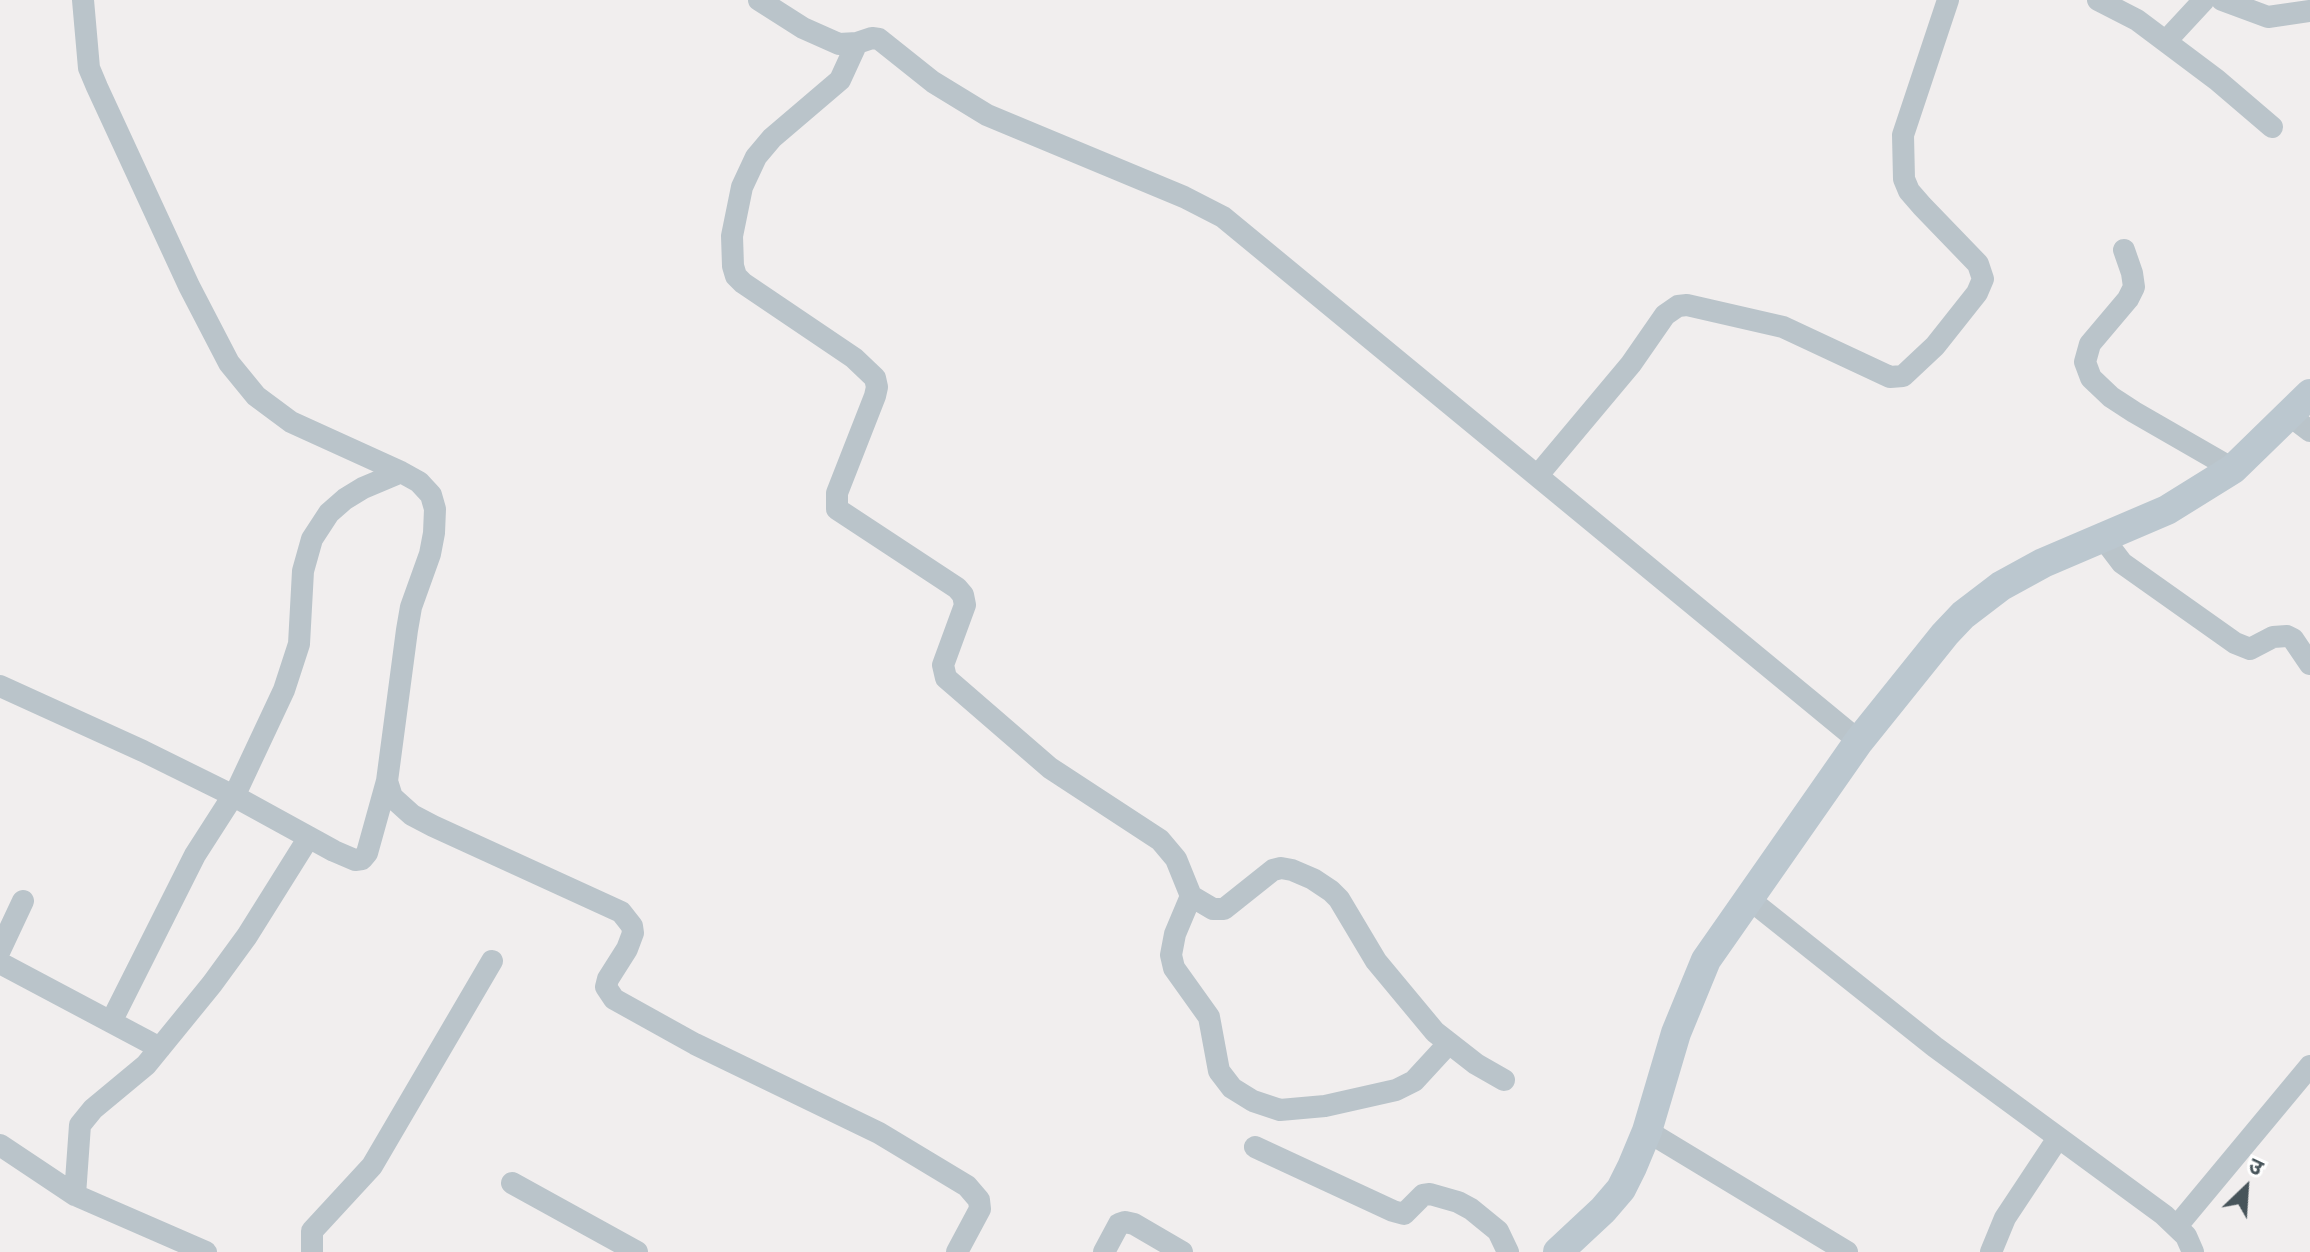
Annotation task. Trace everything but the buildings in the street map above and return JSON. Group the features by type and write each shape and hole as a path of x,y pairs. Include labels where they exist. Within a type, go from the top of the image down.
{"street":[{"path":"0,686 143,751 346,857 362,859 370,845 387,781 411,607 430,554 434,533 435,509 431,495 419,482 291,422 256,396 229,363 189,286 89,68 83,0"},
{"path":"759,0 828,40 848,45 879,39 933,82 987,115 1207,207 1859,741"},
{"path":"1538,475 1631,364 1665,315 1678,306 1687,305 1783,327 1890,377 1903,376 1935,346 1977,293 1983,279 1978,264 1922,206 1909,191 1904,179 1903,135 1948,0"},
{"path":"2098,0 2137,20 2166,41 2272,127"},
{"path":"2166,41 2204,0"},
{"path":"2222,0 2268,17 2310,11"},
{"path":"857,43 840,80 772,138 749,169 739,198 732,236 736,276 780,310 854,358 875,378 875,396 841,479 835,502 842,514 957,588 963,595 964,612 943,665 946,678 1050,768 1160,840 1176,859 1191,896 1213,909 1224,909 1273,870 1292,870 1313,879 1339,899 1362,941 1435,1032 1476,1064 1504,1080"},
{"path":"2124,250 2134,287 2128,299 2090,344 2085,362 2091,378 2111,397 2134,412 2233,469"},
{"path":"1558,1252 1621,1189 1647,1131 1689,998 1706,960 1859,741 1945,634 1963,615 2001,586 2043,563 2167,510 2233,469 2303,413"},
{"path":"111,1022 195,855 232,795 284,690 299,644 303,571 312,539 329,513 345,499 401,472"},
{"path":"2103,538 2122,563 2235,643 2250,649 2273,637 2287,636 2293,639 2310,664"},
{"path":"387,781 392,797 412,815 621,912 632,926 633,933 608,979 606,987 614,999 695,1044 879,1133 967,1186 979,1200 980,1209 957,1252"},
{"path":"75,1195 80,1125 93,1109 146,1065 239,949 309,837"},
{"path":"1191,896 1175,934 1171,955 1174,968 1209,1017 1219,1071 1232,1088 1253,1101 1280,1110 1325,1106 1396,1090 1414,1081 1449,1043"},
{"path":"1749,899 1935,1047 2177,1226 2186,1236 2193,1252"},
{"path":"0,950 23,901"},
{"path":"312,1252 312,1231 372,1166 492,961"},
{"path":"0,963 160,1048"},
{"path":"2177,1226 2310,1066"},
{"path":"1647,1131 1847,1252"},
{"path":"1991,1252 2005,1218 2058,1138"},
{"path":"0,1145 75,1195 206,1252"},
{"path":"1255,1147 1404,1214 1423,1195 1458,1202 1498,1231 1508,1252"},
{"path":"512,1183 637,1252"},
{"path":"1104,1252 1119,1224 1125,1222 1134,1224 1182,1252"}]}
